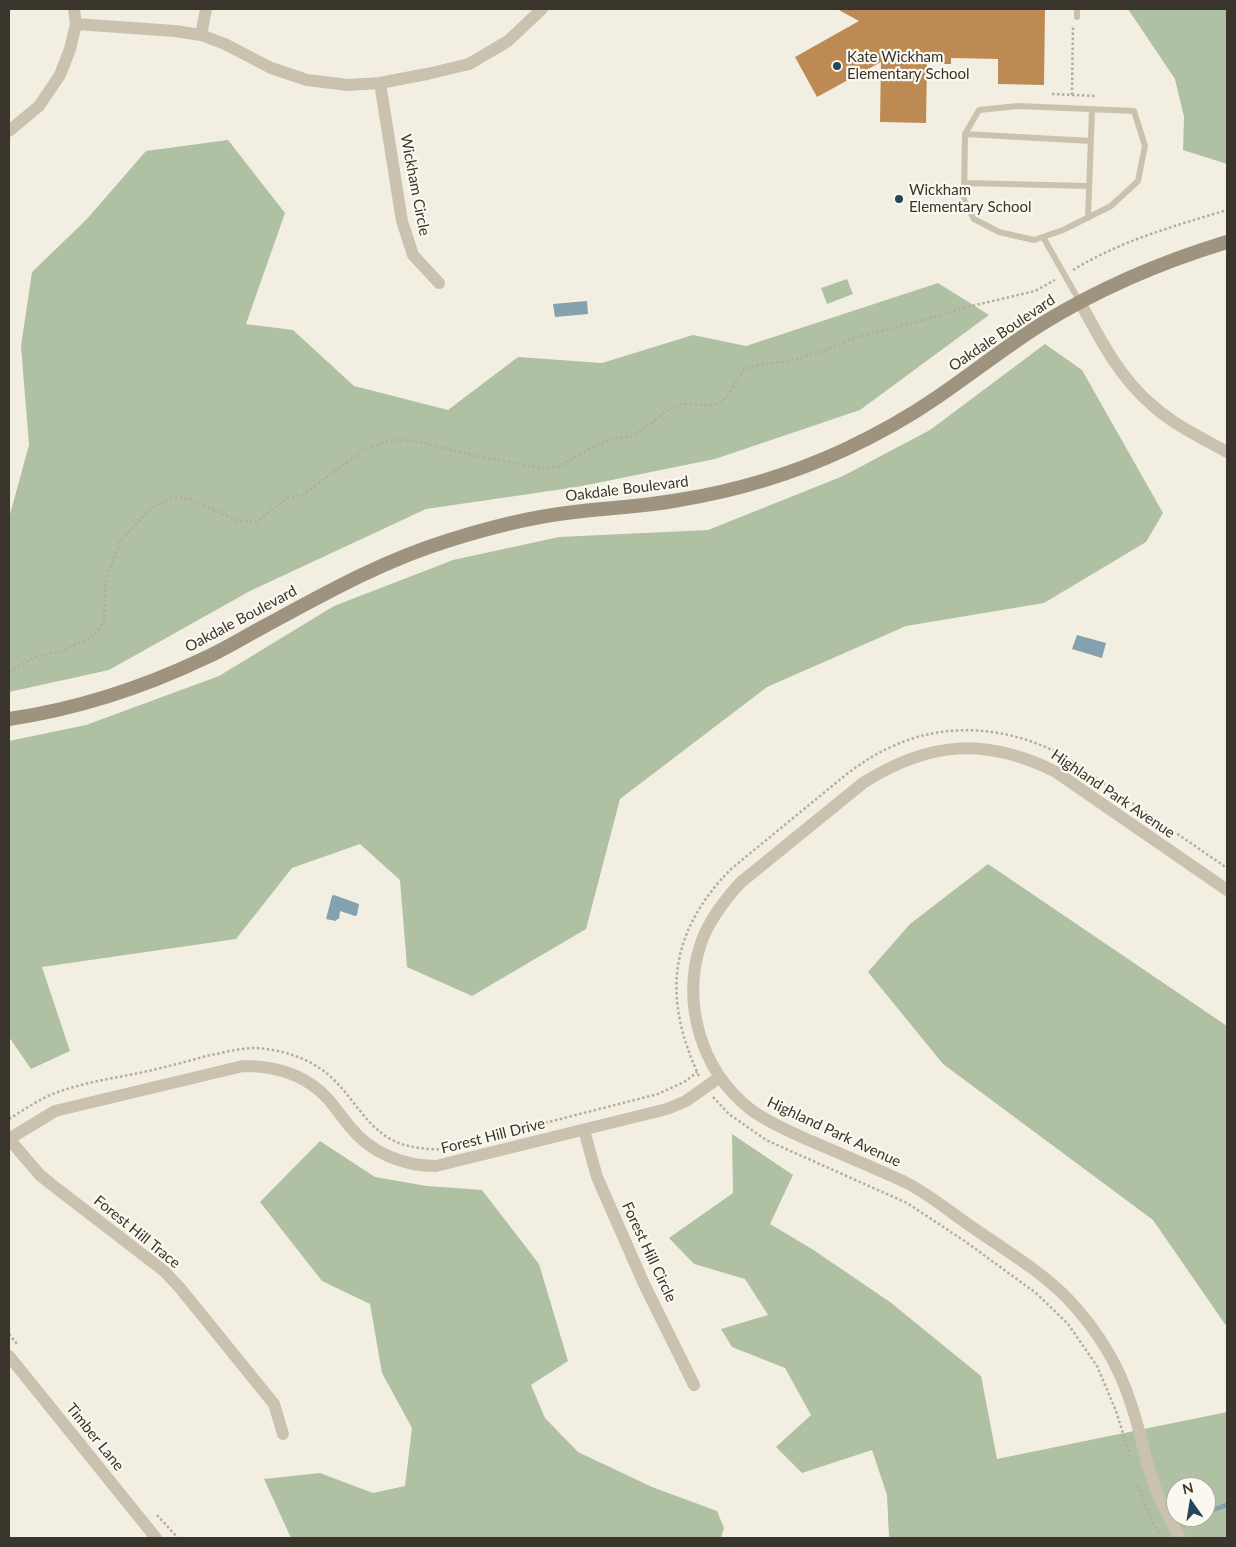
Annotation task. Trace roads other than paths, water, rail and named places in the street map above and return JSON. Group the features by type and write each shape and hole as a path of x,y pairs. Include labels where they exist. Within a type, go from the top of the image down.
{"main road":[{"name":"Oakdale Boulevard","path":"9,719 86,703 149,682 206,658 365,574 401,557 446,541 483,530 544,517 636,506 734,489 804,466 841,451 893,425 934,400 1039,326 1080,302 1144,270 1227,242"}],"street":[{"path":"9,131 39,106 60,75 70,49 76,24 74,9"},
{"path":"201,35 206,9"},
{"path":"76,24 175,31 201,35 225,44 271,68 307,80 348,85 380,83 469,64 508,42 542,9"},
{"name":"Wickham Circle","path":"380,83 402,221 413,256 439,283"},
{"path":"1080,302 1116,365 1133,387 1153,406 1175,422 1227,452"},
{"name":"Highland Park Avenue","path":"1180,1538 1156,1489 1131,1402 1116,1368 1103,1344 1068,1299 1040,1274 906,1183 773,1124 736,1097 720,1077 700,1037 695,1013 693,988 696,962 702,943 712,920 726,898 748,877 863,783 884,770 928,752 970,748 994,750 1018,755 1035,762 1056,772 1227,890"},
{"name":"Forest Hill Drive","path":"9,1139 55,1111 243,1066 261,1066 282,1070 298,1076 313,1086 329,1100 362,1140 380,1153 404,1162 426,1166 450,1164 667,1109 686,1101 720,1077"},
{"name":"Forest Hill Circle","path":"584,1130 597,1177 644,1284 694,1385"},
{"name":"Forest Hill Trace","path":"9,1139 40,1175 164,1271 180,1288 274,1404 283,1434"},
{"name":"Timber Lane","path":"9,1356 156,1538"}],"lane":[{"path":"1075,20 1077,9"},
{"path":"1018,106 1092,109 1134,111 1145,146 1138,182 1111,206 1063,230 1034,240 999,232 974,219 964,200 965,134 980,110 1018,106"},
{"path":"1088,218 1092,109"},
{"path":"965,134 1091,141"},
{"path":"964,183 1089,186"},
{"path":"1043,236 1080,302"}],"water":[{"path":"587,301 588,314 555,317 553,304"},
{"path":"1077,635 1106,643 1102,658 1072,649"},
{"path":"334,895 359,904 357,915 340,911 339,919 336,921 326,919 332,896"}],"waterway":[{"path":"1216,1509 1227,1505"}],"place":[{"name":"Kate Wickham Elementary School","path":"837,66"},
{"name":"Wickham Elementary School","path":"899,199"}]}
